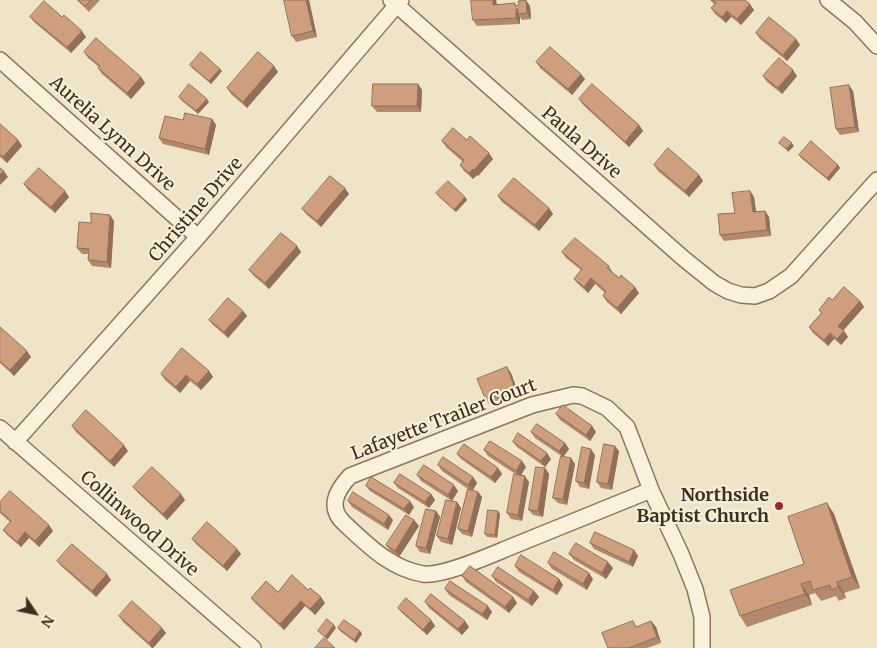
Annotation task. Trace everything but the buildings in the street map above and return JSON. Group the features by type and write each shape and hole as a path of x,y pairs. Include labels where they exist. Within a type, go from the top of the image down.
{"street":[{"path":"828,0 854,22 877,46"},
{"name":"Christine Drive","path":"15,442 198,237 396,2"},
{"name":"Paula Drive","path":"396,2 683,258 714,283 728,291 741,295 755,296 769,291 791,276 877,180"},
{"name":"Aurelia Lynn Drive","path":"0,60 198,237"},
{"name":"Lafayette Trailer Court","path":"651,490 461,567 425,574 398,567 382,558 338,518 334,507 336,494 350,476 532,406 572,395 582,396 607,408 627,427 651,490 695,589 702,617 702,648"},
{"name":"Collinwood Drive","path":"0,428 253,648"}],"place":[{"name":"Northside Baptist Church","path":"779,506"}]}
